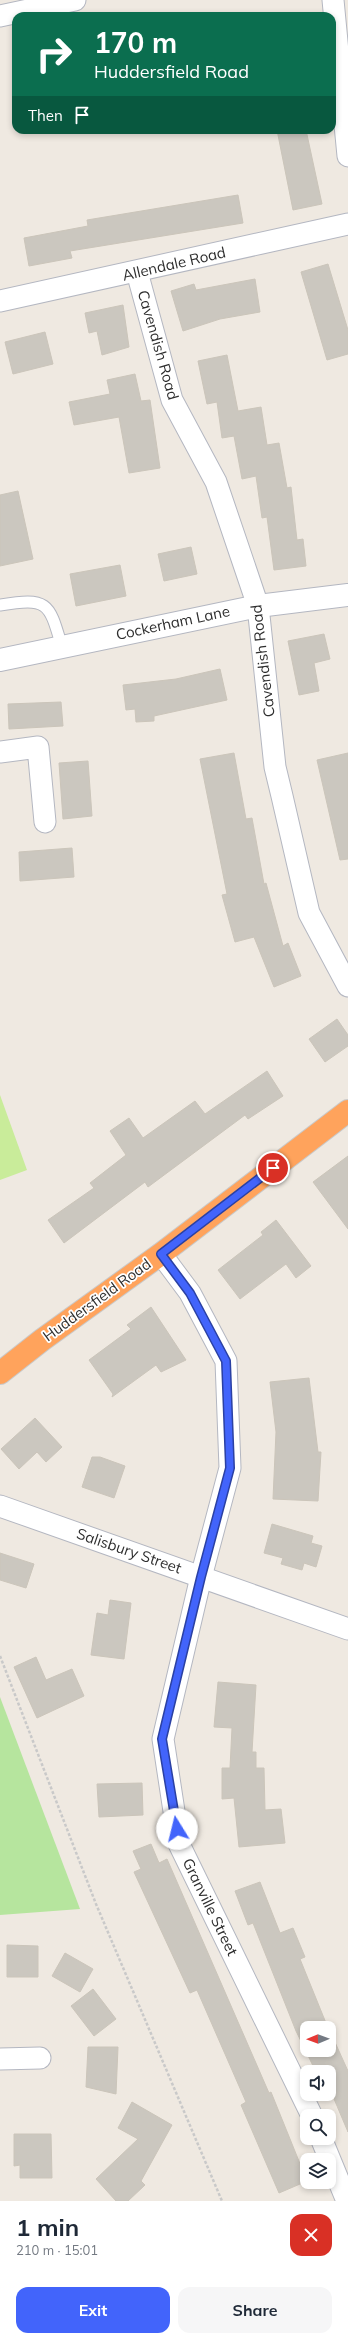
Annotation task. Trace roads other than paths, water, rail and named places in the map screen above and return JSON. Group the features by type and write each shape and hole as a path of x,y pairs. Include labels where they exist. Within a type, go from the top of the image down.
{"highway":[{"name":"Huddersfield Road","path":"0,1373 42,1340 161,1254 348,1111"}],"street":[{"path":"19,12 75,0"},
{"path":"334,0 335,12"},
{"path":"0,16 12,13"},
{"path":"336,22 348,156"},
{"name":"Allendale Road","path":"0,301 137,272 348,224"},
{"name":"Cavendish Road","path":"137,272 172,400 216,482 258,606 275,767 309,913 348,986"},
{"name":"Cockerham Lane","path":"0,660 258,606 348,595"},
{"path":"0,752 38,747 46,822"},
{"name":"Granville Street","path":"161,1254 190,1293 226,1361 230,1468 201,1577 162,1739 179,1844 309,2109"},
{"name":"Salisbury Street","path":"0,1506 348,1629"},
{"path":"0,2059 40,2058"},
{"path":"324,2145 347,2201"}],"lane":[{"path":"0,605 31,602 47,608 52,614 62,647"}]}
